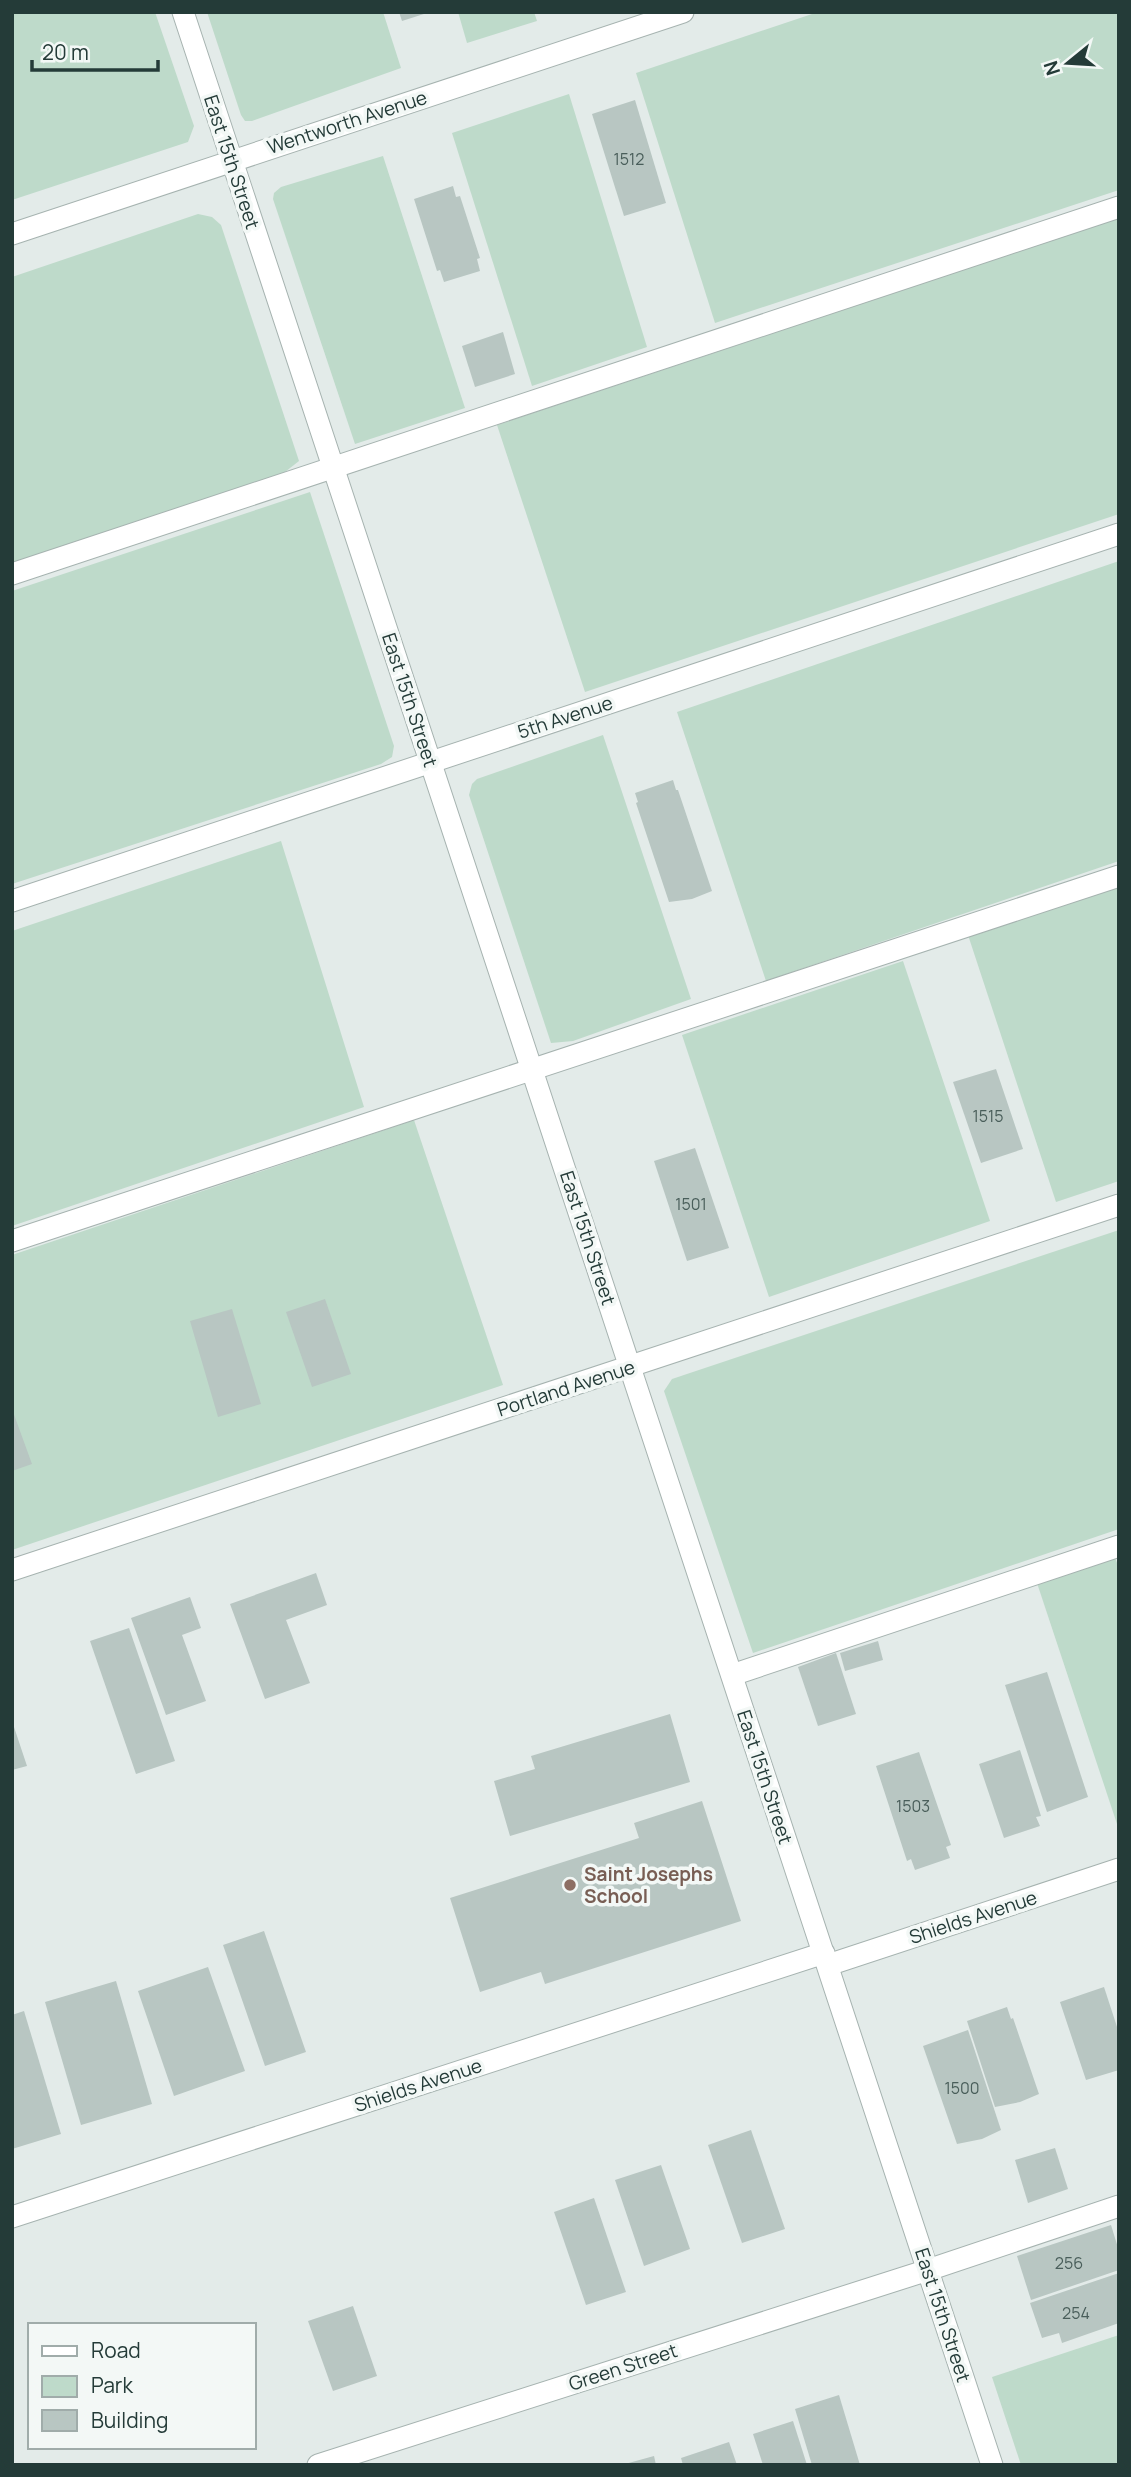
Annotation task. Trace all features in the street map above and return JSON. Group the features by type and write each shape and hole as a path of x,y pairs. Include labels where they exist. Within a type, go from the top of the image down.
{"street":[{"name":"East 15th Street","path":"183,12 992,2465"},
{"name":"Wentworth Avenue","path":"12,234 683,12"},
{"path":"12,574 1119,207"},
{"name":"5th Avenue","path":"12,901 1119,534"},
{"path":"12,1241 1119,876"},
{"name":"Portland Avenue","path":"12,1570 1119,1205"},
{"path":"732,1675 1119,1546"},
{"name":"Shields Avenue","path":"12,2217 1119,1869"},
{"name":"Green Street","path":"318,2465 928,2270 1119,2206"}],"green space":[{"path":"12,12 155,12 194,126 188,142 12,200"},
{"path":"207,12 383,12 401,68 252,121 245,121"},
{"path":"458,12 534,12 537,21 467,43"},
{"path":"818,12 1119,12 1119,190 715,323 636,73"},
{"path":"569,94 647,347 532,386 452,133"},
{"path":"383,156 465,408 355,444 273,199 274,193 281,187"},
{"path":"198,214 212,217 221,225 299,461 285,472 259,483 12,564 12,277"},
{"path":"1119,218 1119,514 585,692 497,425"},
{"path":"310,492 394,746 392,757 381,764 12,884 12,591"},
{"path":"1119,561 1119,861 766,981 677,712"},
{"path":"603,735 691,999 573,1041 551,1043 469,795 472,784 477,779"},
{"path":"281,841 364,1107 12,1226 12,931"},
{"path":"1119,885 1119,1181 1056,1202 968,935"},
{"path":"903,961 990,1221 769,1297 682,1035"},
{"path":"414,1120 503,1385 12,1550 12,1255"},
{"path":"1119,1230 1119,1529 753,1653 664,1391 672,1379"},
{"path":"1114,1555 1119,1568 1119,1830 1036,1580"},
{"path":"1119,2335 1119,2465 1021,2465 992,2377"}],"building":[{"path":"399,12 426,12 427,13 402,21"},
{"path":"635,100 666,203 624,216 592,114"},
{"path":"453,186 456,197 460,196 480,258 477,259 480,271 444,282 440,270 437,271 414,199"},
{"path":"503,332 515,374 475,387 462,346"},
{"path":"673,780 712,891 692,899 669,902 635,793"},
{"path":"996,1069 1023,1149 981,1163 953,1082"},
{"path":"695,1148 729,1248 687,1261 654,1161"},
{"path":"325,1299 351,1374 312,1387 286,1312"},
{"path":"232,1309 261,1404 218,1417 190,1321"},
{"path":"12,1409 32,1464 12,1471"},
{"path":"316,1573 327,1605 286,1620 310,1683 265,1699 230,1604"},
{"path":"190,1597 201,1628 182,1635 206,1701 166,1715 131,1618"},
{"path":"129,1628 175,1761 136,1774 90,1641"},
{"path":"878,1641 883,1660 845,1671 840,1653"},
{"path":"836,1653 856,1714 818,1726 798,1667"},
{"path":"1047,1672 1088,1797 1047,1812 1005,1685"},
{"path":"670,1714 690,1782 510,1836 494,1781 535,1769 531,1756"},
{"path":"12,1721 27,1766 12,1770"},
{"path":"1020,1750 1041,1816 1036,1817 1040,1826 1004,1838 979,1764"},
{"path":"919,1752 951,1845 946,1847 950,1858 915,1870 911,1859 907,1861 876,1766"},
{"path":"702,1801 741,1921 545,1984 541,1972 480,1992 450,1898 639,1838 634,1823"},
{"path":"264,1931 306,2052 265,2066 223,1945"},
{"path":"208,1967 245,2071 174,2096 138,1991"},
{"path":"116,1981 152,2104 81,2125 45,2002"},
{"path":"1104,1987 1119,2033 1119,2070 1086,2080 1060,2002"},
{"path":"1007,2007 1039,2094 1020,2102 995,2107 967,2021"},
{"path":"24,2011 61,2134 12,2149 12,2015"},
{"path":"968,2030 1001,2130 982,2139 957,2144 923,2046"},
{"path":"751,2130 785,2229 742,2243 708,2145"},
{"path":"1055,2148 1068,2189 1028,2203 1015,2160"},
{"path":"661,2165 690,2249 644,2266 615,2180"},
{"path":"594,2198 626,2292 586,2305 554,2212"},
{"path":"1111,2225 1119,2251 1119,2270 1031,2300 1017,2256"},
{"path":"1119,2273 1119,2323 1062,2343 1059,2333 1042,2338 1030,2303"},
{"path":"353,2306 377,2376 333,2391 308,2321"},
{"path":"839,2395 860,2465 812,2465 795,2409"},
{"path":"793,2421 807,2465 763,2465 753,2434"},
{"path":"729,2442 737,2465 683,2465 681,2458"},
{"path":"654,2456 656,2465 625,2465 625,2464"}],"place":[{"name":"Saint Josephs School","path":"570,1885"}]}
